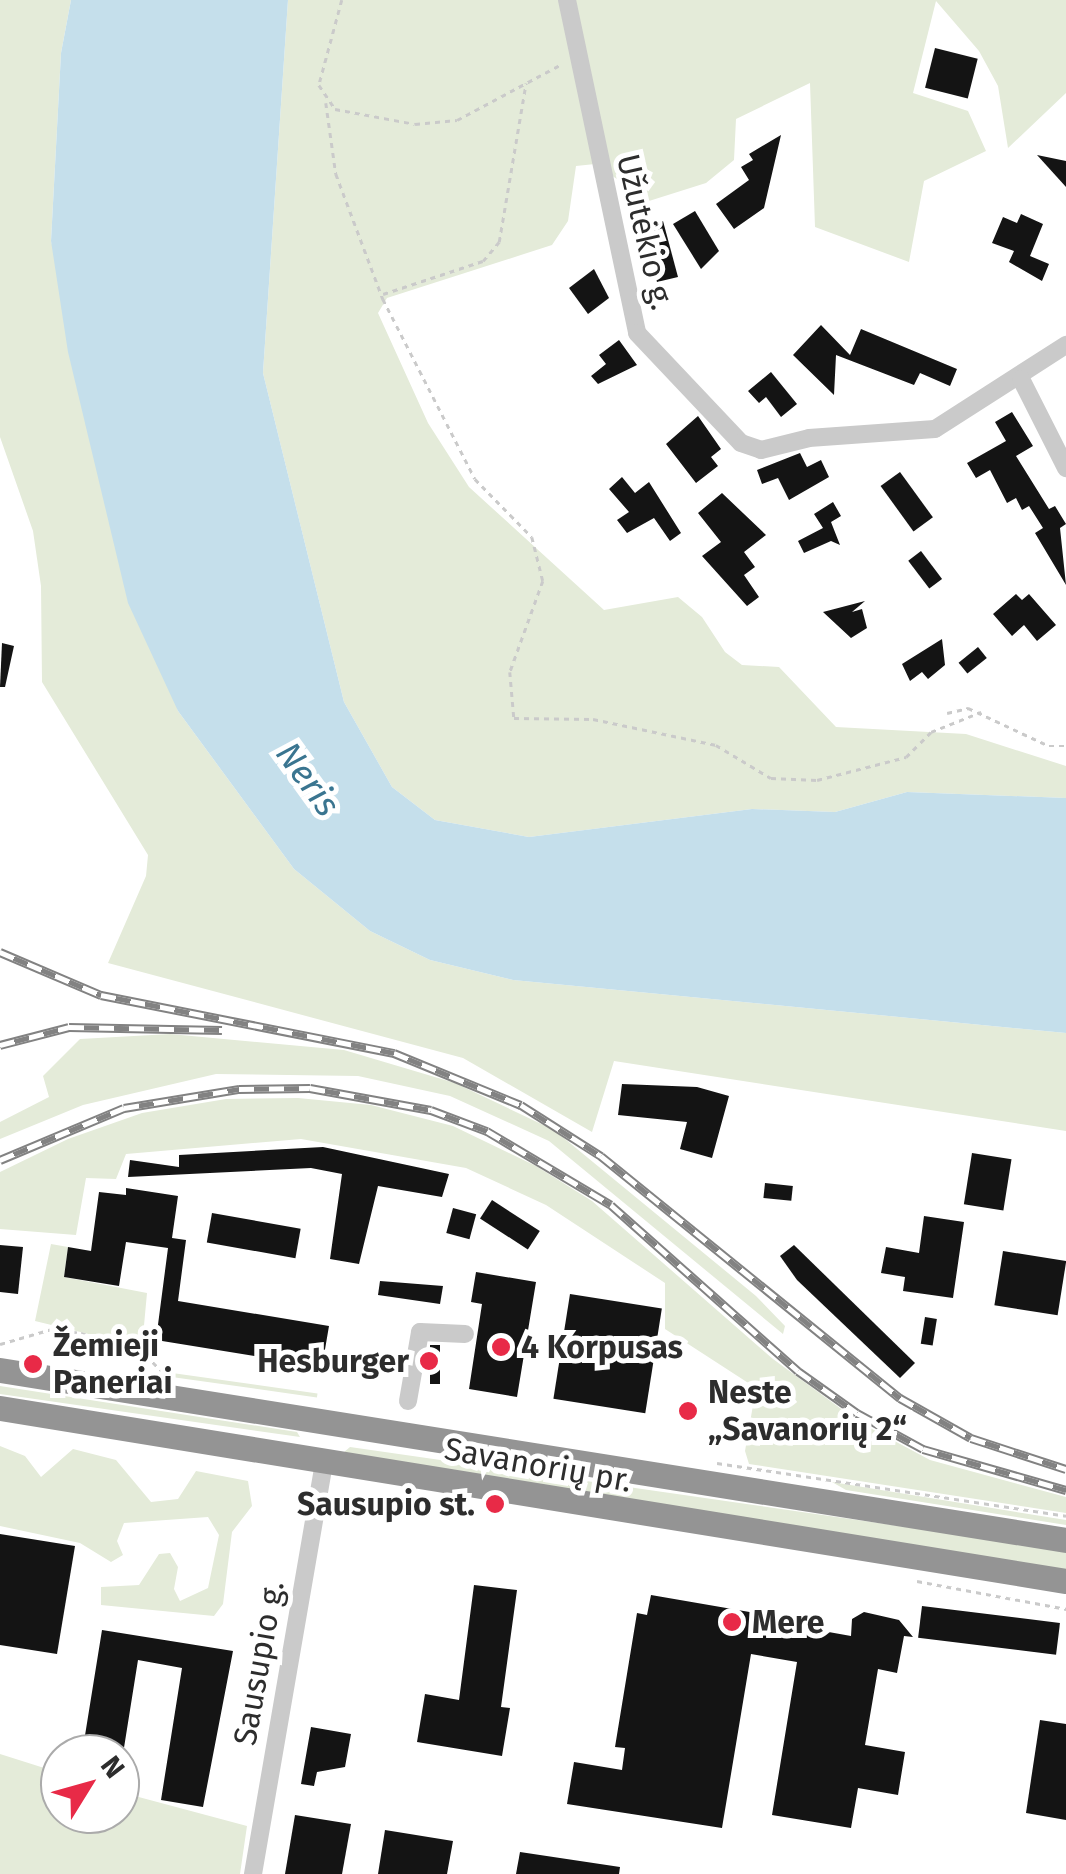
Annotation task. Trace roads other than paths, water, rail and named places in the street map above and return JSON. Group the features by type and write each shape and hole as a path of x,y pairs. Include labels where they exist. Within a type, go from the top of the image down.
{"highway":[{"name":"Savanorių pr.","path":"0,1370 1066,1540"},
{"name":"Savanorių pr.","path":"0,1408 1066,1580"},
{"path":"324,1462 330,1425"}],"street":[{"name":"Užutėkio g.","path":"567,0 627,302 648,350 741,443 761,450 809,438 913,430 958,419 1066,346"},
{"path":"1021,379 1066,468"},
{"path":"408,1400 420,1332 465,1334"},
{"name":"Sausupio g.","path":"253,1874 324,1462"}],"water":[{"name":"Neris","path":"71,0 288,0 263,373 344,702 392,787 435,820 529,837 752,809 835,812 907,792 1066,798 1066,1033 513,980 430,960 370,931 294,869 178,711 128,603 68,352 51,241 61,53"}],"railway":[{"path":"0,952 101,995 394,1053 521,1105 601,1156 900,1398 971,1438 1066,1469"},
{"path":"0,1045 69,1027 222,1030"},
{"path":"0,1160 124,1108 239,1089 310,1088 431,1110 487,1131 611,1205 798,1371 857,1413 923,1449 1066,1490"}],"place":[{"name":"4 Korpusas","path":"501,1347"},
{"name":"Hesburger","path":"429,1361"},
{"name":"Žemieji Paneriai","path":"33,1364"},
{"name":"Neste „Savanorių 2“","path":"688,1411"},
{"name":"Sausupio st.","path":"495,1504"},
{"name":"Mere","path":"732,1622"}]}
